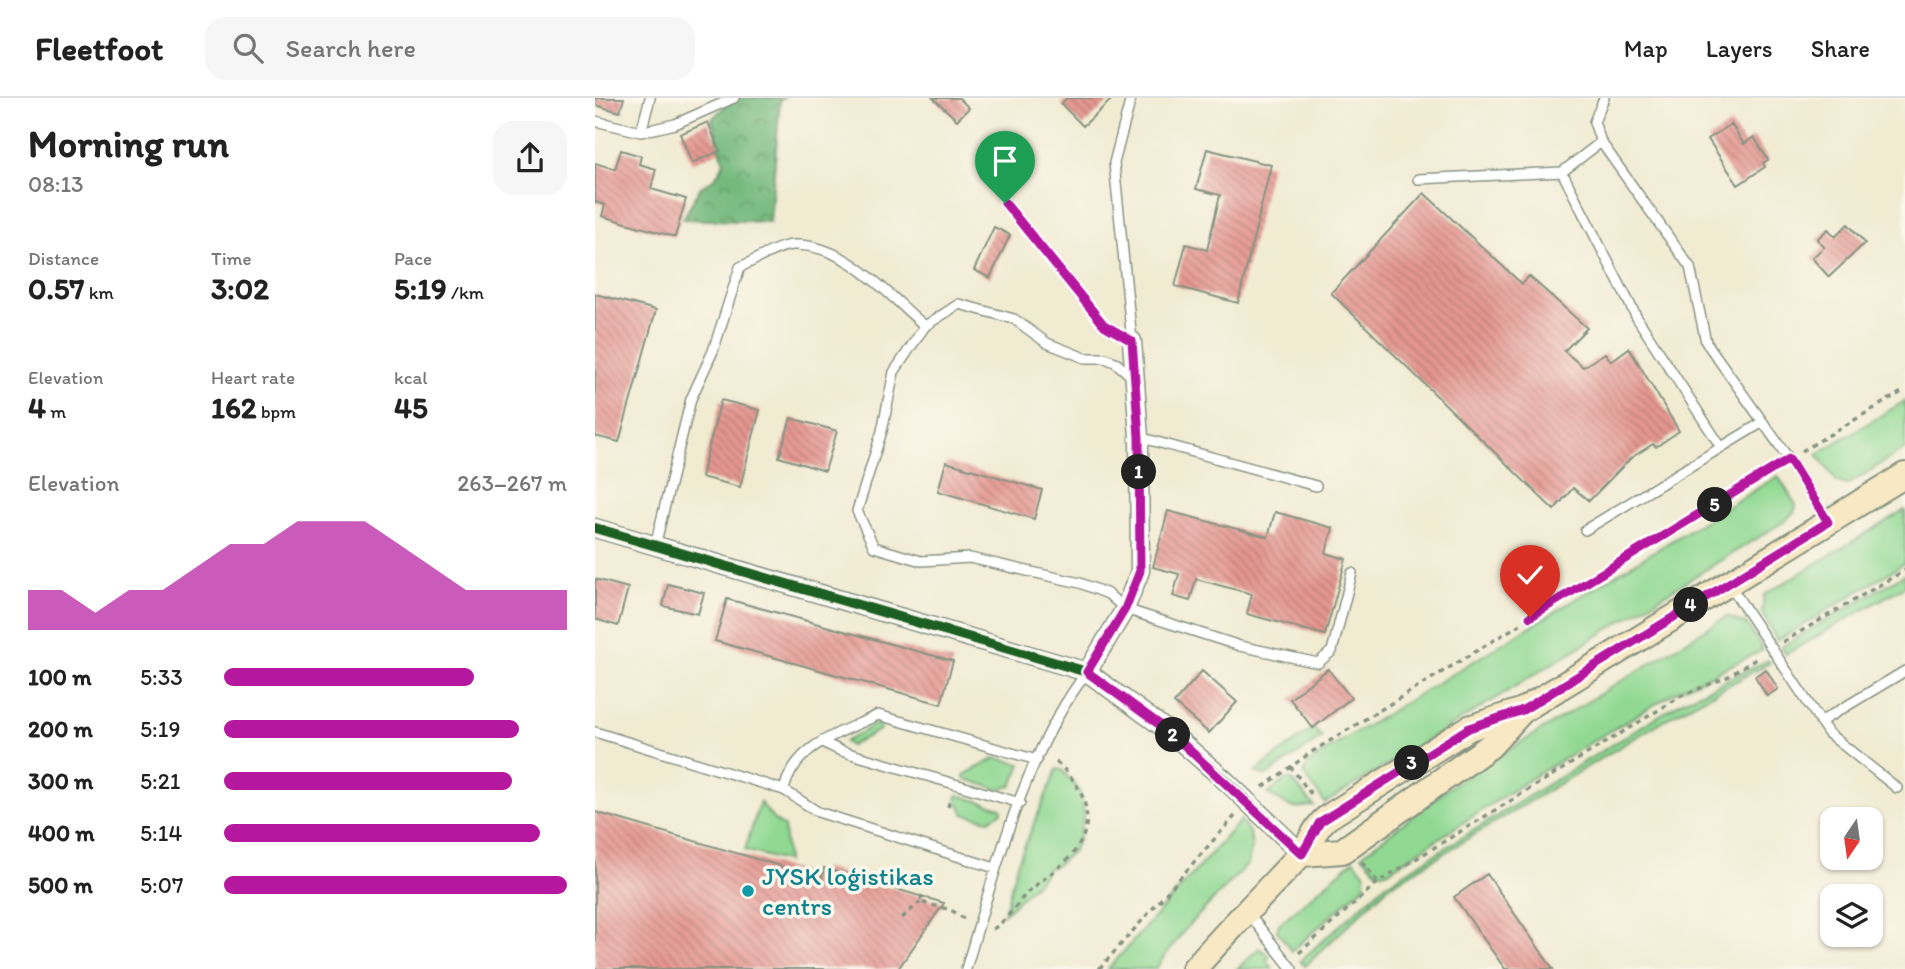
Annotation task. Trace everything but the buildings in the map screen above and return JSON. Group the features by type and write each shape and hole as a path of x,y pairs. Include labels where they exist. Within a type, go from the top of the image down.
{"main road":[{"path":"1194,969 1245,909 1302,854 1320,822 1469,728 1523,710 1905,475"},
{"path":"1302,854 1342,851 1490,746 1523,710"}],"street":[{"path":"1087,672 1125,609 1140,571 1139,437 1132,341"},
{"path":"595,528 1087,672 1171,733 1302,854"}],"lane":[{"path":"641,132 650,98"},
{"path":"595,121 641,132 675,124 734,98"},
{"path":"1131,98 1114,163 1132,341"},
{"path":"1604,98 1594,122 1601,142 1690,267 1706,342 1789,459 1828,522"},
{"path":"1418,179 1562,172 1601,142"},
{"path":"1562,172 1637,318 1721,447"},
{"path":"1005,203 1104,325 1132,341"},
{"path":"655,546 691,399 713,351 740,267 792,244 819,247 852,263 925,326"},
{"path":"1136,380 1115,362 1105,358 1085,358 1047,343 1014,319 959,304 925,326 894,372 881,431 857,511 874,547 921,561 970,558 1080,583 1108,594 1125,609 1241,646 1318,663 1332,651 1352,573"},
{"path":"1585,530 1763,422"},
{"path":"1139,437 1316,485"},
{"path":"1728,582 1819,722 1828,733 1897,789"},
{"path":"1819,722 1905,671"},
{"path":"967,969 995,868 1020,803 1063,705 1087,672"},
{"path":"784,790 793,765 804,752 878,715 1037,761"},
{"path":"595,732 784,790 818,812 995,868"},
{"path":"822,743 841,751 1020,803"},
{"path":"1245,909 1290,966"}],"path":[{"path":"1263,788 1290,766 1905,390"},
{"path":"1290,966 1378,882 1683,695 1727,677 1905,570"},
{"path":"920,902 951,911 994,935 1027,894 1069,858 1083,835 1084,797 1071,774 1055,761"},
{"path":"1290,766 1319,805"},
{"path":"1099,969 1237,815"},
{"path":"1359,857 1378,882"},
{"path":"902,918 920,902 922,895"}],"green space":[{"path":"733,98 783,98 780,100 770,222 683,219 700,188 715,178 724,163 712,119"},
{"path":"1905,401 1905,449 1847,485 1837,482 1817,454"},
{"path":"1778,476 1796,505 1795,511 1785,521 1325,803 1303,773 1308,764 1329,749"},
{"path":"1905,510 1905,563 1777,641 1762,613 1764,595"},
{"path":"1905,574 1905,586 1786,654 1781,647"},
{"path":"1727,616 1748,625 1763,650 1679,690 1533,777 1387,872 1378,872 1362,855 1455,783"},
{"path":"1768,660 1770,663 1676,713 1388,887 1305,966 1300,961 1385,885 1683,701"},
{"path":"878,723 881,729 850,746 845,742"},
{"path":"1313,728 1322,737 1266,776 1255,772"},
{"path":"996,758 1021,764 1012,786 998,789 965,779 964,775"},
{"path":"1057,769 1062,770 1079,790 1084,812 1079,838 1073,851 1057,865 1045,870 1044,875 1004,914 1017,864"},
{"path":"1286,779 1292,780 1314,806 1293,808 1268,794"},
{"path":"958,795 1001,808 1002,812 989,820 964,814 956,798"},
{"path":"760,802 773,819 784,827 787,862 745,850"},
{"path":"1241,820 1250,834 1252,846 1248,864 1187,927 1155,969 1108,969"},
{"path":"1354,860 1365,874 1365,885 1292,951 1277,931 1279,924"},
{"path":"1259,948 1270,956 1266,961 1273,969 1237,969"}],"cycle path":[{"path":"1087,672 1125,609 1140,571 1139,437 1132,341"},
{"path":"595,528 1087,672 1171,733 1302,854"}],"place":[{"name":"JYSK loģistikas centrs","path":"748,891"}],"route":[{"path":"1005,203 1104,325 1132,341 1139,437 1140,571 1125,609 1087,672 1171,733 1302,854 1320,822 1469,728 1523,710 1828,522 1789,459 1530,617"}]}
